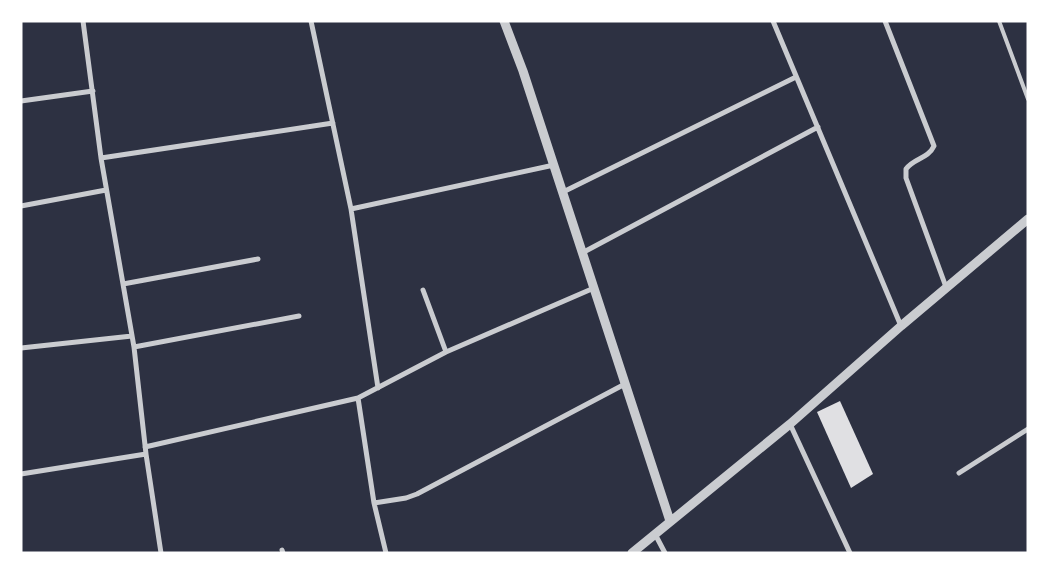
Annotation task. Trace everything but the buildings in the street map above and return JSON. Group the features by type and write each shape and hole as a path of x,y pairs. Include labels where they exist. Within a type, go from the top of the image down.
{"street":[{"path":"83,21 100,158 134,347 145,447 161,553"},
{"path":"311,21 351,209 378,388"},
{"path":"504,21 523,71 670,521"},
{"path":"773,21 901,326"},
{"path":"885,21 934,146 931,153 909,165 906,169 906,178 946,287"},
{"path":"563,192 796,77"},
{"path":"21,101 92,91"},
{"path":"100,158 333,123"},
{"path":"582,253 818,126"},
{"path":"351,209 554,165"},
{"path":"21,206 106,190"},
{"path":"632,553 790,424 946,287 1028,219"},
{"path":"123,284 258,259"},
{"path":"145,447 358,398 446,352 594,288"},
{"path":"423,290 446,352"},
{"path":"134,347 299,316"},
{"path":"21,348 132,336"},
{"path":"374,503 406,498 417,494 625,384"},
{"path":"358,398 374,503 386,553"},
{"path":"790,424 850,553"},
{"path":"959,472 1028,429"},
{"path":"21,474 146,454"},
{"path":"655,534 665,553"}],"lane":[{"path":"999,21 1028,99"}]}
